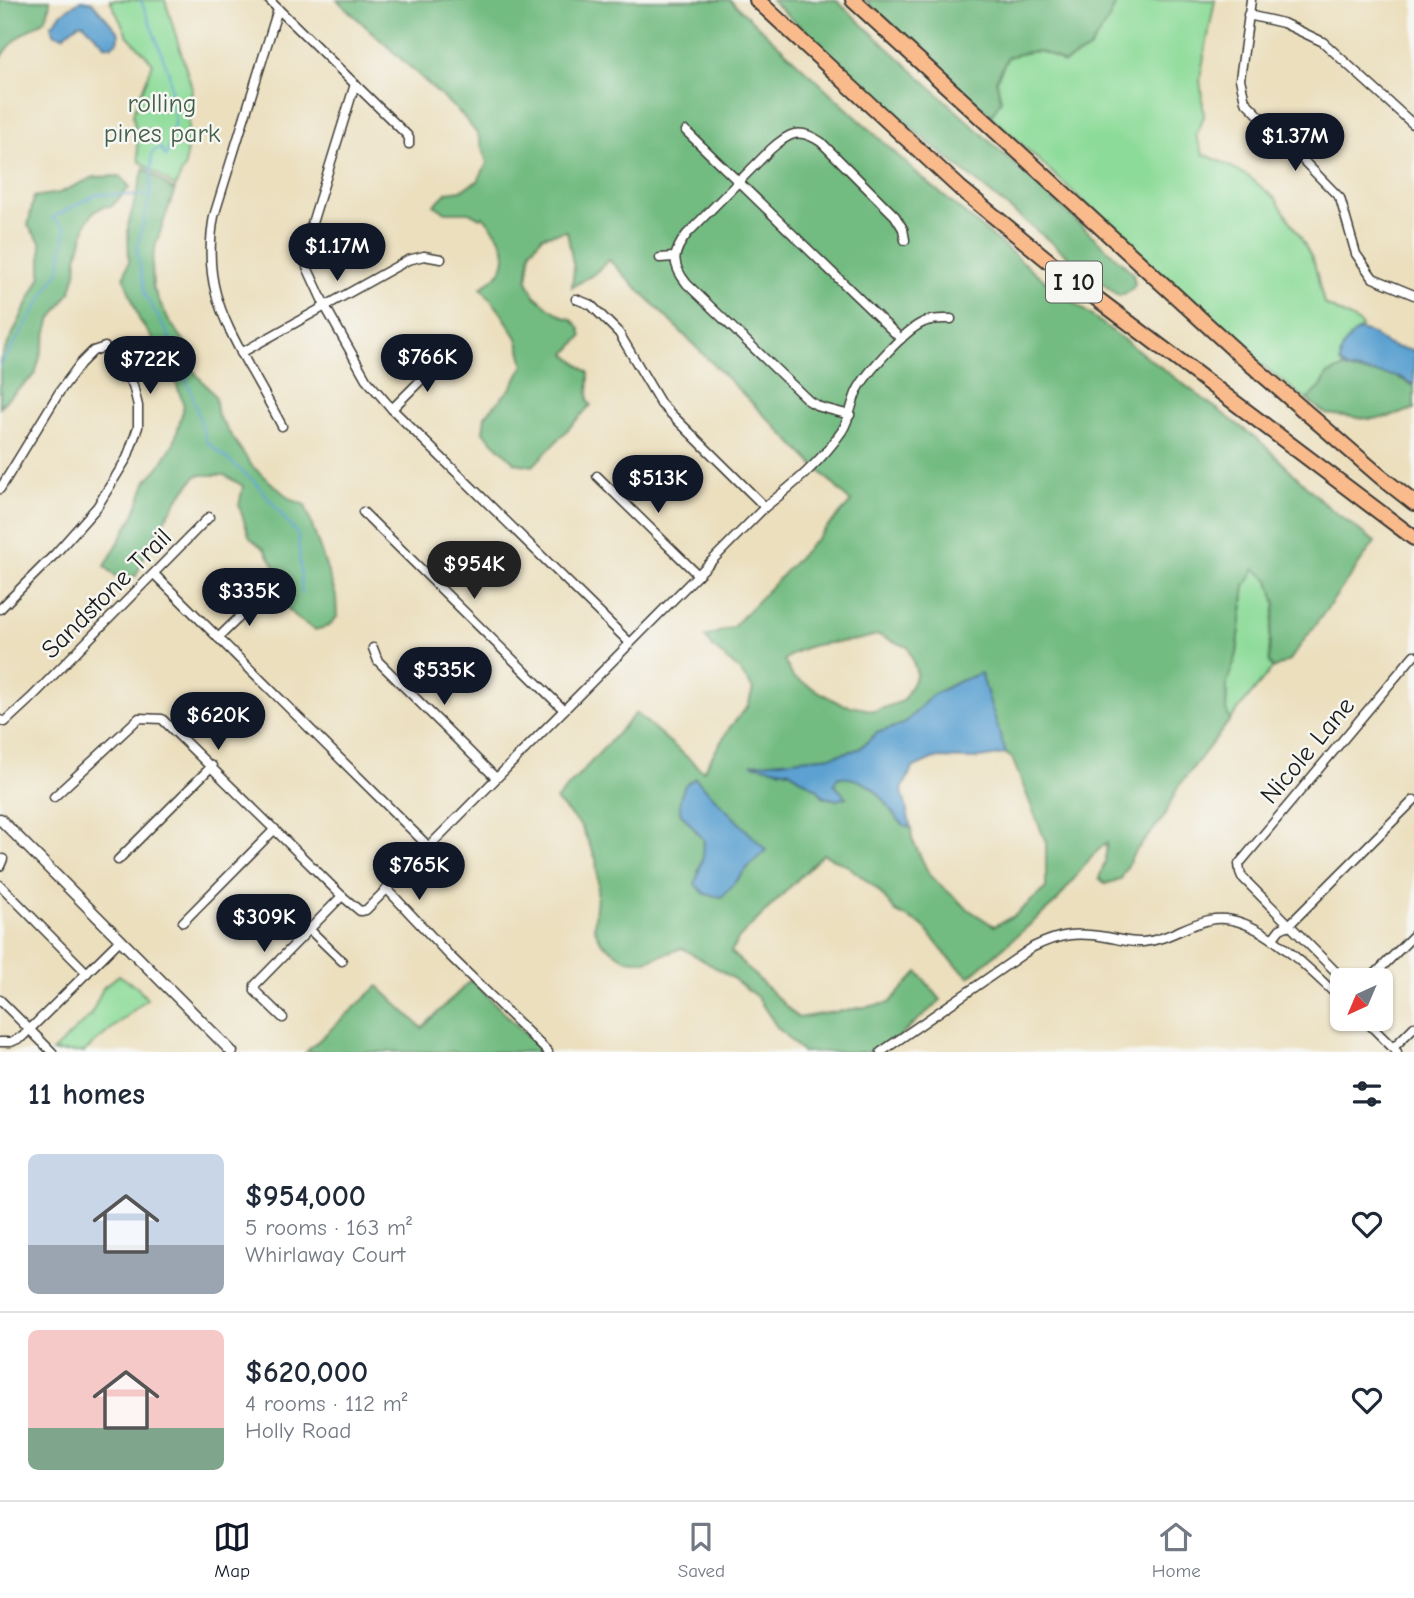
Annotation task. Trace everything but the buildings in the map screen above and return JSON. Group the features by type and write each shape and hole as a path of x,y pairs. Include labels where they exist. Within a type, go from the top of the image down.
{"highway":[{"name":"I 10","path":"757,0 961,188 1067,276 1414,538"},
{"name":"I 10","path":"853,0 1240,355 1414,503"}],"street":[{"path":"269,0 407,135 409,144"},
{"path":"1251,0 1240,79 1245,101 1340,198 1356,254 1373,278 1414,295"},
{"path":"278,9 218,205 212,230 210,262 215,294 224,320 282,426"},
{"path":"1248,15 1283,23 1324,42 1414,125"},
{"path":"355,84 308,236 307,267 325,306 366,379 392,409 630,643"},
{"path":"686,131 901,339"},
{"path":"850,415 820,407 809,401 687,284 679,274 674,257 687,234 783,138 800,133 811,135 821,142 895,216 903,229 905,240"},
{"path":"241,353 408,260 424,256 440,259"},
{"path":"660,258 674,257"},
{"path":"576,299 591,306 619,333 661,404 765,507"},
{"path":"54,797 139,718 162,719 342,896 360,911 366,910 765,507 796,482 827,450 843,429 866,377 901,339 924,322 951,319"},
{"path":"0,489 60,391 93,351 104,347 133,385 138,406 138,427 127,458 97,508 57,554 0,610"},
{"path":"392,409 444,357 451,356"},
{"path":"597,476 698,575"},
{"path":"363,512 564,710"},
{"name":"Sandstone Trail","path":"0,720 5,722 31,698 209,517"},
{"path":"153,574 429,846"},
{"path":"218,638 259,598"},
{"path":"373,649 378,661 496,778"},
{"name":"Nicole Lane","path":"1289,925 1241,875 1239,869 1242,860 1414,655"},
{"path":"118,860 212,766"},
{"path":"1273,938 1414,800"},
{"path":"0,819 232,1052"},
{"path":"183,922 275,829"},
{"path":"0,884 87,973"},
{"path":"387,889 449,956 548,1052"},
{"path":"283,1018 255,991 255,985 342,896"},
{"path":"881,1052 1033,947 1069,934 1143,942 1173,934 1210,919 1226,918 1245,922 1273,938 1330,989"},
{"path":"1289,925 1332,968"},
{"path":"309,929 342,961"},
{"path":"1381,968 1414,935"},
{"path":"0,1042 17,1040 30,1029 120,940"},
{"path":"0,1000 52,1052"},
{"path":"1376,1031 1395,1050 1414,1027"}],"green space":[{"path":"0,0 50,0 45,19 16,40 0,60"},
{"name":"rolling pines park","path":"110,0 165,0 192,88 185,167 175,187 139,161 133,114 153,63 127,35"},
{"path":"337,0 730,0 921,177 1049,284 1260,441 1328,507 1375,542 1290,660 1273,669 1269,662 1270,636 1276,604 1269,580 1255,569 1245,586 1237,654 1227,683 1226,710 1230,720 1178,787 1164,817 1134,853 1121,879 1105,884 1099,878 1105,862 1107,842 1092,856 1056,902 969,977 947,956 922,925 896,912 877,889 848,866 823,854 739,938 731,952 798,1018 889,1003 918,972 941,1000 881,1052 802,1052 777,1027 757,997 731,977 682,948 646,961 625,959 602,943 594,928 598,884 596,859 581,826 556,800 636,713 703,771 730,727 748,706 753,689 740,671 705,637 733,627 851,502 609,260 594,274 572,287 574,269 567,231 543,236 531,250 527,281 534,295 579,327 582,336 566,354 589,373 588,401 591,405 533,466 515,463 483,432 485,416 510,389 524,365 517,338 481,288 501,270 504,263 501,241 483,216 480,218 469,212 445,212 434,205 447,192 461,190 478,181 487,163 478,135 462,115","holes":["878,635 908,647 917,674 903,701 875,711 841,704 793,677 784,660 815,645","981,674 1006,754 1012,758 1046,843 1046,888 1014,916 994,926 968,909 930,876 912,839 911,828 898,819 879,794 869,786 851,778 838,777 833,784 846,797 837,800 824,797 817,789 789,771 754,764 833,756 859,749 877,733 904,724 932,695","680,812 764,851 722,897 698,872 703,857 704,840"]},
{"path":"771,0 836,0 1133,273 1135,285 1129,292 1119,296 1090,274 918,134"},
{"path":"865,0 1117,0 1109,19 1089,49 1064,63 1049,54 1037,51 1008,57 996,80 1001,100 991,116"},
{"path":"1117,0 1215,0 1200,78 1204,116 1196,136 1203,154 1249,177 1276,199 1314,262 1324,304 1358,322 1362,327 1346,348 1343,358 1345,367 1327,375 1321,387 1307,400 1253,358 991,116 1001,100 996,80 1008,57 1037,51 1049,54 1064,63 1089,49 1109,19"},
{"path":"144,168 175,189 156,244 152,263 153,288 169,321 186,343 192,369 215,396 218,416 252,466 290,499 305,505 336,596 337,617 329,626 315,630 298,619 280,600 275,566 264,549 250,538 239,506 243,486 224,475 197,475 149,544 136,576 116,577 105,566 134,515 147,480 174,443 184,406 170,365 139,319 124,277 129,261 128,225"},
{"path":"120,176 130,187 111,207 104,206 94,212 87,221 71,291 50,321 35,375 0,408 0,360 41,276 41,243 28,226 34,197 59,193 94,177"},
{"path":"1345,367 1355,371 1389,374 1414,386 1414,409 1389,417 1371,419 1326,414 1307,400 1321,387 1327,375"},
{"path":"1255,568 1269,580 1276,604 1270,636 1269,662 1273,669 1230,720 1226,710 1227,683 1237,654 1245,586"},
{"path":"119,975 137,987 147,999 84,1052 52,1052 91,1015 103,988"},
{"path":"471,980 544,1052 306,1052 378,986 422,1028"}],"water":[{"path":"81,0 92,2 119,33 118,41 111,46 105,45 83,23 63,36 55,34 51,26 62,13"},
{"path":"1359,330 1392,346 1414,350 1414,385 1400,377 1347,369 1340,363 1345,344"},
{"path":"981,673 1006,754 973,759 934,758 912,768 902,790 911,828 898,819 874,790 857,780 838,777 834,784 846,797 837,800 824,797 817,789 789,771 751,764 833,756 859,749 877,733 904,724 932,695"},
{"path":"695,778 766,850 722,897 705,894 695,884 703,857 704,840 680,812 680,799 685,785"}],"waterway":[{"path":"0,367 59,271 66,228 52,218 97,194 150,196 152,152 161,148 166,157 175,120 169,73 140,0"},
{"path":"150,196 137,249 145,295 167,332 191,391 207,442 257,484 298,535 302,593"}]}
